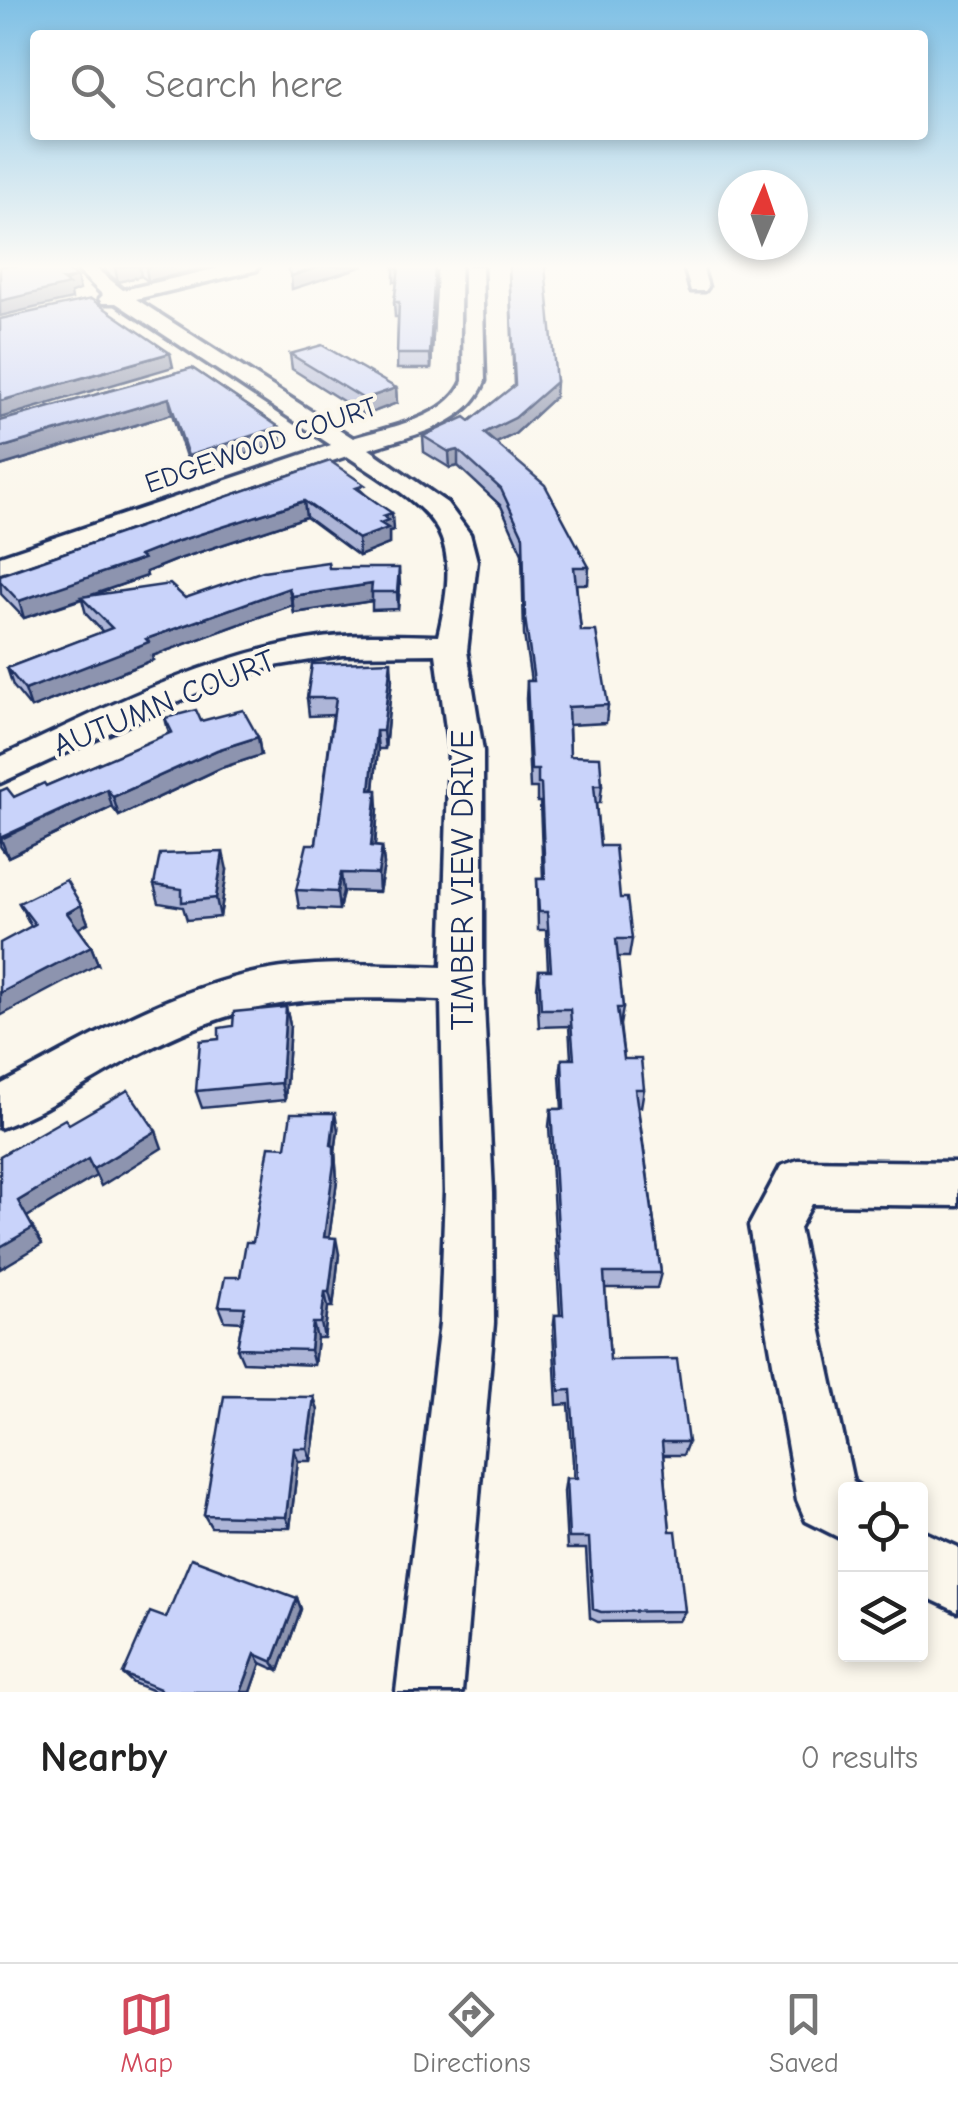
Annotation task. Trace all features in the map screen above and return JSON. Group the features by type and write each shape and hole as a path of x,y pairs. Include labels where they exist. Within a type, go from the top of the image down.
{"street":[{"name":"TIMBER VIEW DRIVE","path":"169,345 203,370 350,447 422,494 458,536 466,567 451,645 453,685 463,717 466,751 462,984 469,1192 467,1323 430,1692"},
{"name":"EDGEWOOD COURT","path":"0,566 430,419 453,408 471,393 473,345"},
{"name":"AUTUMN COURT","path":"0,770 178,691 282,655 323,648 451,645"},
{"path":"0,1108 149,1028 221,999 261,988 462,984"},
{"path":"838,1507 828,1500 774,1226 798,1182 958,1184"},
{"path":"928,1565 958,1580"}],"building":[{"path":"0,345 158,345 170,353 0,401"},
{"path":"322,345 396,388 364,399 290,354"},
{"path":"397,345 431,345 430,354 397,354"},
{"path":"513,345 552,345 556,382 515,418 484,433 545,485 589,567 574,567 581,631 596,631 608,705 568,707 570,756 600,757 602,785 594,785 600,846 615,846 620,898 627,898 632,939 616,939 623,1008 617,1008 624,1059 641,1059 644,1089 635,1089 661,1273 604,1273 610,1360 677,1359 688,1442 662,1442 670,1531 676,1531 685,1611 593,1609 589,1538 569,1538 566,1478 577,1478 571,1390 559,1391 555,1315 563,1315 551,1109 564,1109 562,1059 574,1059 570,1009 541,1009 539,970 551,970 547,912 539,912 537,879 545,879 541,784 538,770 531,770 527,681 534,681 525,618 523,536 501,489 458,450 449,452 423,436 465,417 470,421 515,385"},
{"path":"192,368 279,427 188,456 169,398 0,448 0,421"},
{"path":"330,461 365,485 356,488 392,513 383,516 388,520 380,523 388,528 358,539 304,501 172,543 139,556 143,559 19,601 0,581 0,575"},
{"path":"328,562 329,568 399,568 397,592 371,592 372,584 292,596 289,588 146,639 149,642 25,690 7,668 112,628 81,597 170,584 185,598 263,571"},
{"path":"391,661 383,731 376,731 370,790 377,790 371,846 382,847 378,874 341,873 337,892 296,890 307,844 316,844 336,698 307,698 312,664"},
{"path":"196,710 201,721 243,710 258,737 217,750 113,797 107,789 0,838 0,791 7,788 14,797 44,783 46,786 172,732 165,718"},
{"path":"223,852 216,898 182,902 182,889 154,885 160,854"},
{"path":"66,880 81,905 67,913 91,946 0,993 0,943 35,924 19,903"},
{"path":"286,1007 281,1083 196,1091 200,1041 219,1039 219,1028 233,1026 234,1012"},
{"path":"128,1090 156,1131 93,1169 88,1159 18,1201 33,1228 0,1247 0,1156 65,1119 69,1124"},
{"path":"291,1113 335,1113 331,1145 334,1164 324,1237 336,1238 329,1292 325,1292 321,1323 313,1323 310,1350 237,1348 245,1307 219,1306 225,1277 240,1277 246,1242 253,1242 269,1146 286,1147"},
{"path":"224,1396 314,1397 307,1448 294,1448 286,1517 204,1515"},
{"path":"191,1558 297,1598 273,1662 255,1654 241,1692 159,1692 160,1689 123,1674 150,1612 166,1618"}]}
